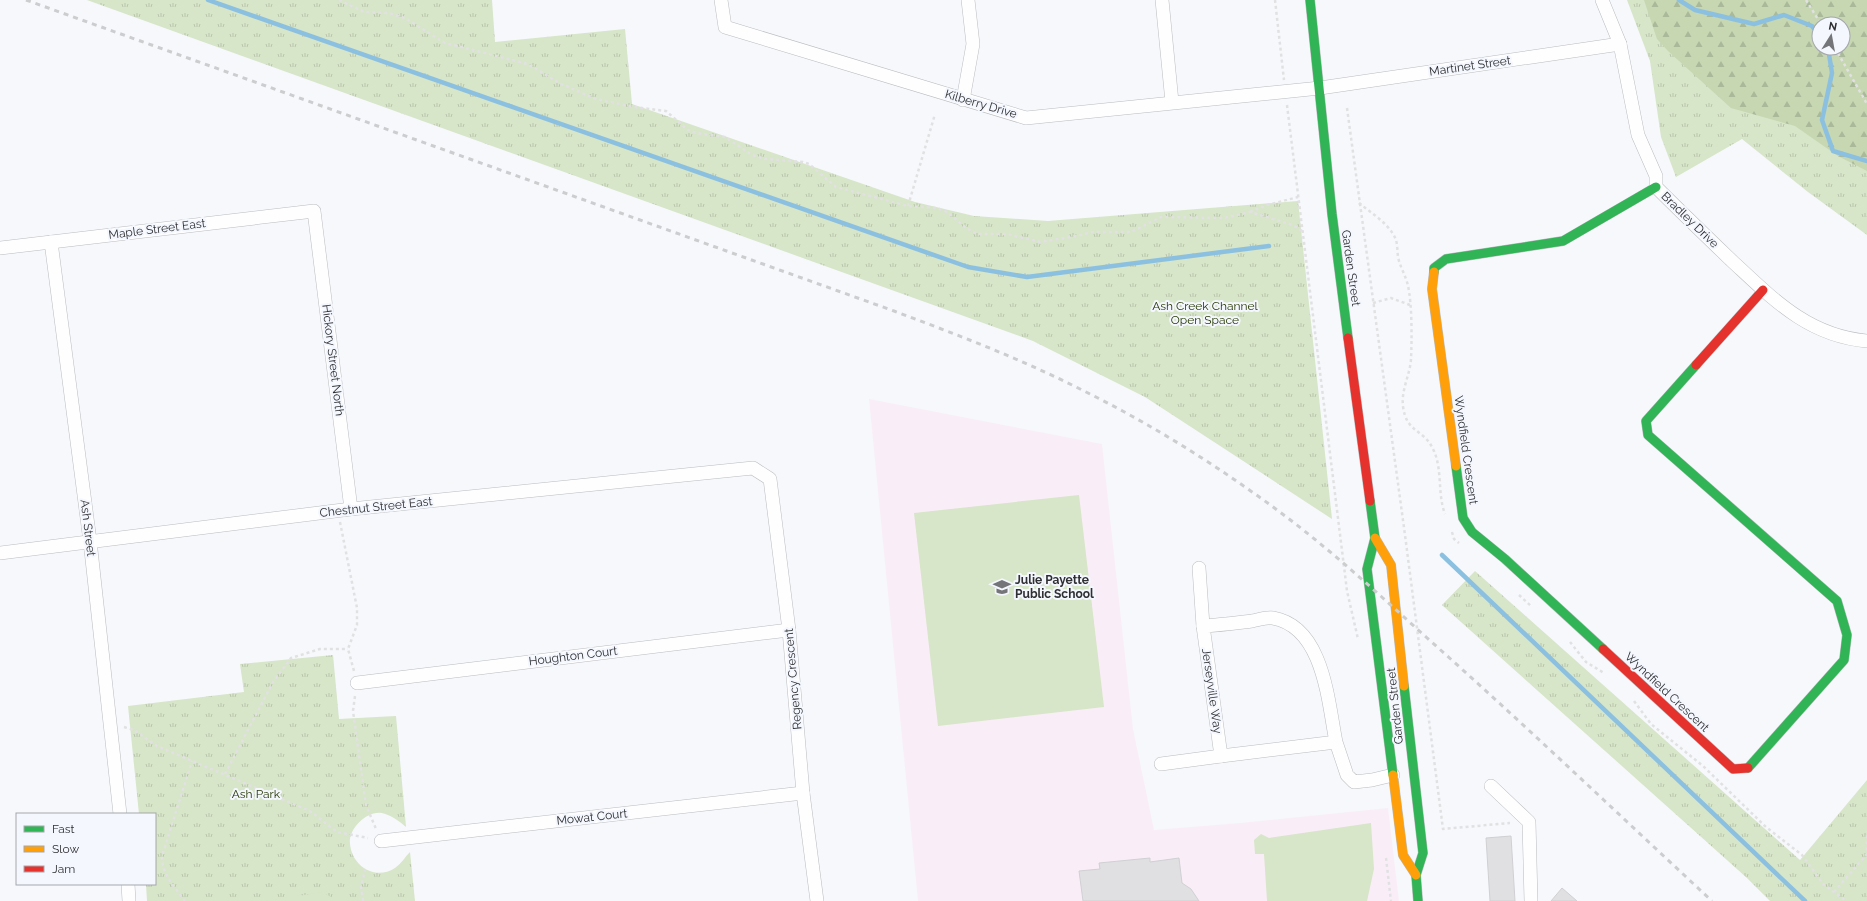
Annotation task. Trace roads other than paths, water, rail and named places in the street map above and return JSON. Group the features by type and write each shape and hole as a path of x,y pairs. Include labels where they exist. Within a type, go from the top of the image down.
{"street":[{"name":"Kilberry Drive","path":"721,0 725,27 1026,118 1320,88"},
{"path":"963,100 973,44 968,0"},
{"path":"1162,0 1172,102"},
{"name":"Garden Street","path":"1310,0 1332,214 1375,538 1367,569 1404,855 1416,874"},
{"name":"Bradley Drive","path":"1602,0 1620,44 1638,135 1656,176 1656,187 1788,311 1805,322 1839,336 1867,341"},
{"name":"Martinet Street","path":"1320,88 1620,44"},
{"name":"Wyndfield Crescent","path":"1656,187 1563,242 1446,259 1434,268 1432,289 1463,518 1472,532 1511,565 1733,769 1749,768 1844,660 1847,635 1837,601 1648,435 1646,421 1764,290"},
{"name":"Maple Street East","path":"0,248 314,211"},
{"name":"Hickory Street North","path":"314,211 351,509"},
{"name":"Ash Street","path":"51,242 90,541 120,813"},
{"name":"Chestnut Street East","path":"0,553 351,509 753,468"},
{"name":"Regency Crescent","path":"753,468 770,479 789,630 803,793 817,901"},
{"name":"Garden Street","path":"1375,538 1391,565 1423,852 1416,874 1418,901"},
{"name":"Jerseyville Way","path":"1199,568 1203,626 1221,756"},
{"path":"1203,626 1271,618 1289,623 1301,635 1317,657 1322,670 1336,742 1347,775 1354,782 1372,780 1393,775 1405,780 1417,801"},
{"name":"Houghton Court","path":"357,683 789,630"},
{"path":"1161,764 1336,742"},
{"path":"1491,786 1529,822 1532,901"},
{"name":"Mowat Court","path":"381,841 803,793"},
{"path":"128,885 129,901"}],"waterway":[{"path":"208,0 968,267 1027,277 1269,246"},
{"path":"1679,0 1695,10 1754,24 1784,15 1811,26"},
{"path":"1829,56 1832,73 1822,120 1833,151 1867,161"},
{"path":"1442,555 1805,901"}],"railway":[{"path":"26,0 966,338 1059,379 1152,427 1219,469 1305,531 1366,583 1498,702 1712,901"}],"place":[{"name":"Julie Payette Public School","path":"1002,587"}],"park label":[{"name":"Ash Creek Channel Open Space","path":"1205,313"},
{"name":"Ash Park","path":"256,794"}]}
